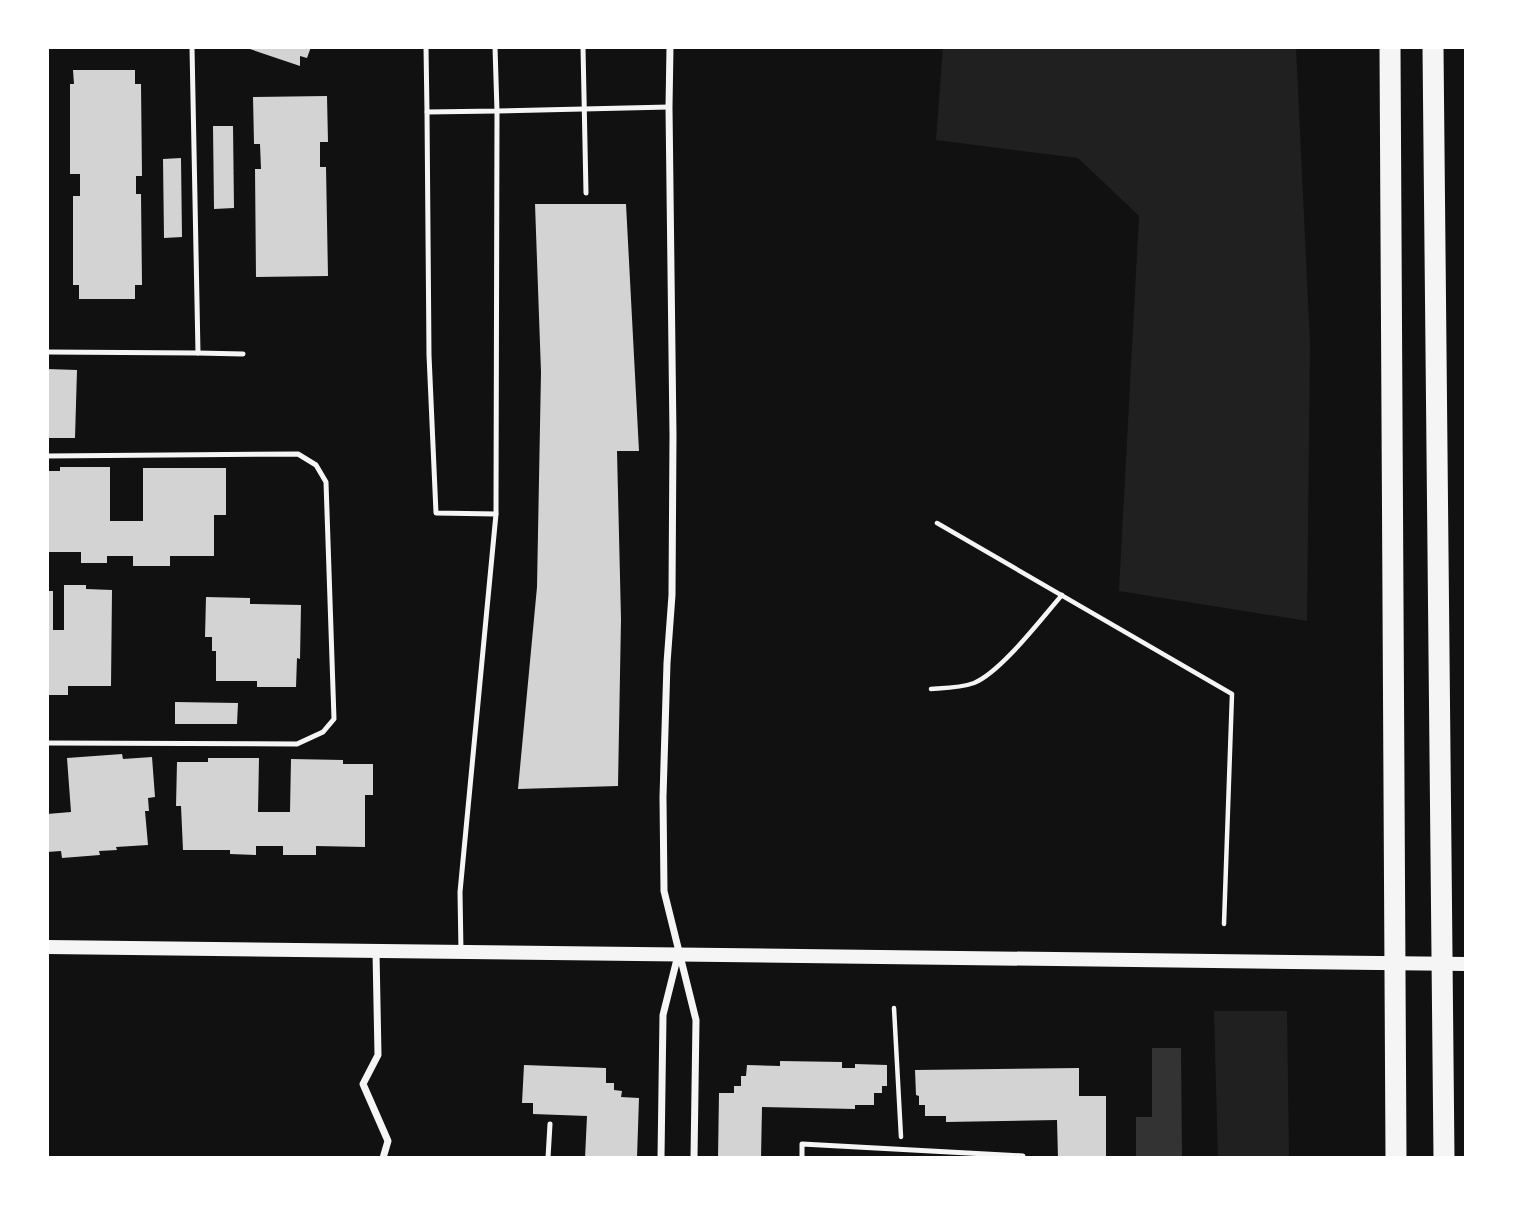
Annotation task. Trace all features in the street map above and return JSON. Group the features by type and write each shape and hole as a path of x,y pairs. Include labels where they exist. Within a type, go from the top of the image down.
{"highway":[{"path":"1390,47 1396,1158"},
{"path":"1433,47 1444,1158"}],"main road":[{"path":"47,947 1466,964"}],"street":[{"path":"670,47 668,107 673,448 672,595 663,797 664,891 696,1020 694,1158"},
{"path":"376,951 378,1055 363,1084 388,1141 383,1158"},
{"path":"661,1158 663,1015 678,954"}],"lane":[{"path":"192,47 198,353"},
{"path":"426,47 429,355 436,513 496,514"},
{"path":"461,952 460,892 496,514 495,47"},
{"path":"583,47 586,193"},
{"path":"427,112 668,107"},
{"path":"47,352 243,354"},
{"path":"47,456 298,454 316,465 326,482 334,719 323,732 298,744 47,743"},
{"path":"548,1158 550,1124"},
{"path":"802,1158 802,1144 1023,1158"}],"path":[{"path":"937,523 1232,694 1224,924"},
{"path":"931,689 959,687 977,682 999,665 1062,595"},
{"path":"894,1009 902,1149"}],"shaded area":[{"path":"943,47 1296,47 1310,344 1307,621 1119,591 1139,216 1078,158 936,140"},
{"path":"1214,1011 1287,1011 1289,1158 1218,1158"},
{"path":"1152,1048 1181,1048 1182,1158 1136,1158 1136,1117 1152,1117"}],"building":[{"path":"244,47 311,47 307,58 300,56 300,66"},
{"path":"73,70 135,70 135,84 141,84 142,176 136,176 136,194 141,194 142,285 135,285 135,299 79,299 79,285 73,285 73,196 80,196 80,174 70,174 70,84 74,84"},
{"path":"327,96 328,142 320,142 320,167 326,167 328,276 256,277 255,169 261,169 260,144 254,144 253,97"},
{"path":"213,126 233,126 234,208 214,209"},
{"path":"181,158 182,237 164,238 163,159"},
{"path":"535,204 626,204 639,451 617,451 621,619 618,786 518,789 537,587 541,372"},
{"path":"47,369 77,370 75,438 47,438"},
{"path":"60,467 110,467 110,521 143,521 143,468 226,468 226,515 214,515 214,556 170,556 170,566 133,566 133,556 107,556 107,563 81,563 81,552 47,552 47,471 60,471"},
{"path":"64,585 86,585 86,589 112,590 111,686 68,686 68,695 47,695 47,591 53,591 53,630 64,630"},
{"path":"206,597 250,598 250,604 301,605 300,659 297,658 296,687 257,687 257,681 216,681 216,651 212,651 212,637 205,637"},
{"path":"175,702 238,703 237,724 175,724"},
{"path":"122,754 123,759 152,757 155,797 148,798 149,811 145,811 148,845 116,847 117,850 99,851 100,855 62,858 61,851 47,852 47,814 71,812 67,758"},
{"path":"208,758 259,758 258,812 290,812 291,759 343,760 343,764 373,764 373,795 365,795 365,847 316,846 316,855 283,855 283,846 256,846 256,855 230,854 230,850 183,850 181,806 176,806 177,762 208,762"},
{"path":"780,1061 842,1062 842,1068 855,1068 855,1064 887,1065 887,1086 882,1086 882,1093 874,1093 874,1105 855,1105 855,1109 762,1107 761,1158 718,1158 719,1093 734,1093 734,1086 741,1086 741,1076 746,1076 747,1065 780,1066"},
{"path":"524,1065 606,1068 606,1083 614,1083 614,1090 622,1091 621,1097 639,1098 637,1158 585,1158 587,1116 533,1114 533,1103 522,1103"},
{"path":"1079,1068 1079,1096 1106,1096 1106,1158 1058,1158 1057,1120 946,1122 946,1116 925,1116 925,1105 919,1105 919,1096 916,1095 915,1070"}]}
